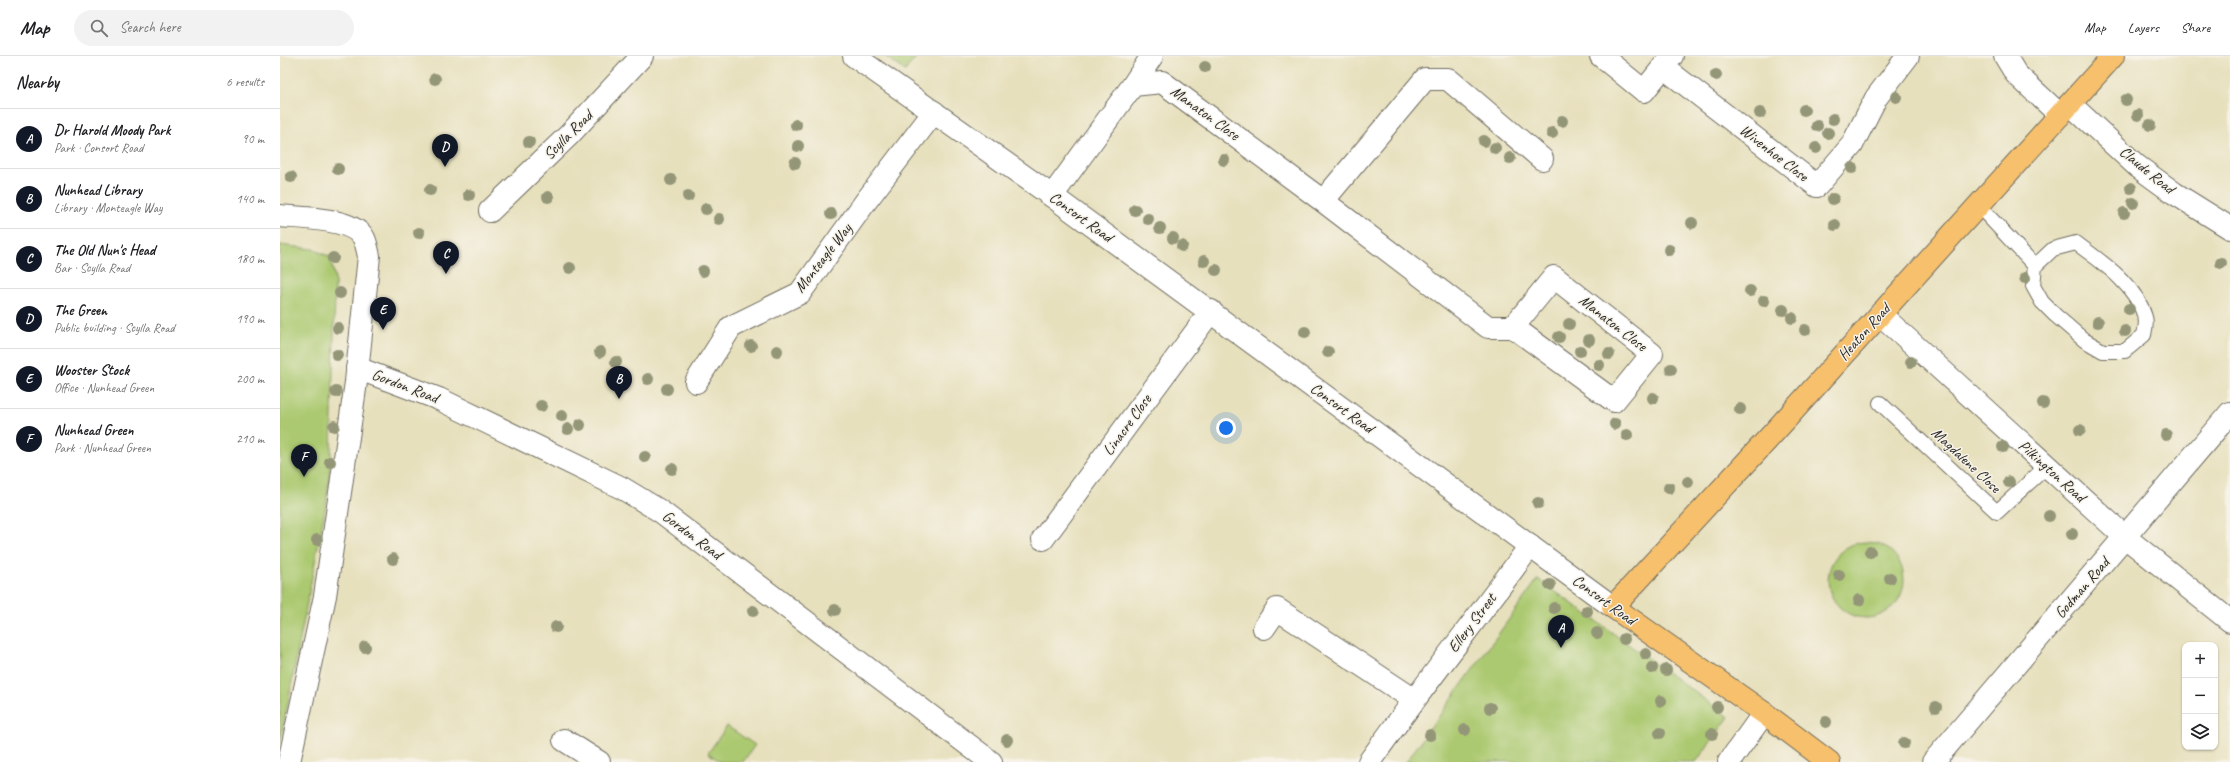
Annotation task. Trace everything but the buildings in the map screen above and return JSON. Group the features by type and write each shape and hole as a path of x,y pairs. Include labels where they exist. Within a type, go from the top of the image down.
{"main road":[{"name":"Heaton Road","path":"1613,607 1768,440 2113,56"},
{"name":"Consort Road","path":"1613,607 1764,713 1829,762"}],"street":[{"name":"Scylla Road","path":"490,211 569,135 642,56"},
{"name":"Consort Road","path":"854,56 1211,311 1613,607"},
{"path":"1052,196 1133,85 1152,56"},
{"name":"Wivenhoe Close","path":"1601,56 1644,91 1668,62 1817,186 1852,145 1876,98 1908,56"},
{"path":"2006,56 2016,74 2065,110"},
{"path":"1323,201 1425,78 1448,79 1542,159"},
{"name":"Manaton Close","path":"1133,85 1162,82 1323,201 1488,327 1513,327 1614,401 1652,354 1554,277 1513,327"},
{"name":"Claude Road","path":"2065,110 2174,193 2230,228"},
{"name":"Monteagle Way","path":"696,382 731,327 800,293 866,201 934,112"},
{"path":"280,216 324,220 338,223 360,233 366,244 369,256 357,368 325,596 289,762"},
{"name":"Linacre Close","path":"1043,539 1211,311"},
{"name":"Pilkington Road","path":"1880,314 2125,537 2230,621"},
{"name":"Gordon Road","path":"357,368 439,400 622,488 660,511 991,762"},
{"name":"Godman Road","path":"1933,762 2230,413"},
{"name":"Ellery Street","path":"1369,762 1413,699 1468,630 1530,546"},
{"path":"1264,628 1277,609 1413,699"},
{"path":"1729,762 1764,713"},
{"path":"564,740 599,762"}],"lane":[{"path":"1978,205 2035,266 2033,286 2042,302 2055,316 2084,340 2103,351 2125,351 2144,335 2146,318 2137,298 2115,274 2076,243 2053,248 2035,266"},
{"name":"Magdalene Close","path":"1880,403 1997,512 2047,466"}],"green space":[{"path":"885,56 917,56 905,71"},
{"path":"280,245 313,249 330,257 335,279 335,291 331,455 327,499 280,744"},
{"path":"1866,542 1881,545 1893,553 1901,565 1904,580 1901,595 1893,607 1881,615 1866,618 1851,615 1839,607 1831,595 1828,580 1831,565 1839,553 1851,545"},
{"path":"1538,579 1729,717 1696,762 1406,762"},
{"path":"727,726 755,745 743,762 721,762 708,753"}],"place":[{"name":"The Green","path":"445,167"},
{"name":"The Old Nun's Head","path":"446,274"},
{"name":"Wooster Stock","path":"383,330"},
{"name":"Nunhead Library","path":"619,399"},
{"name":"Nunhead Green","path":"304,477"},
{"name":"Dr Harold Moody Park","path":"1561,648"}]}
